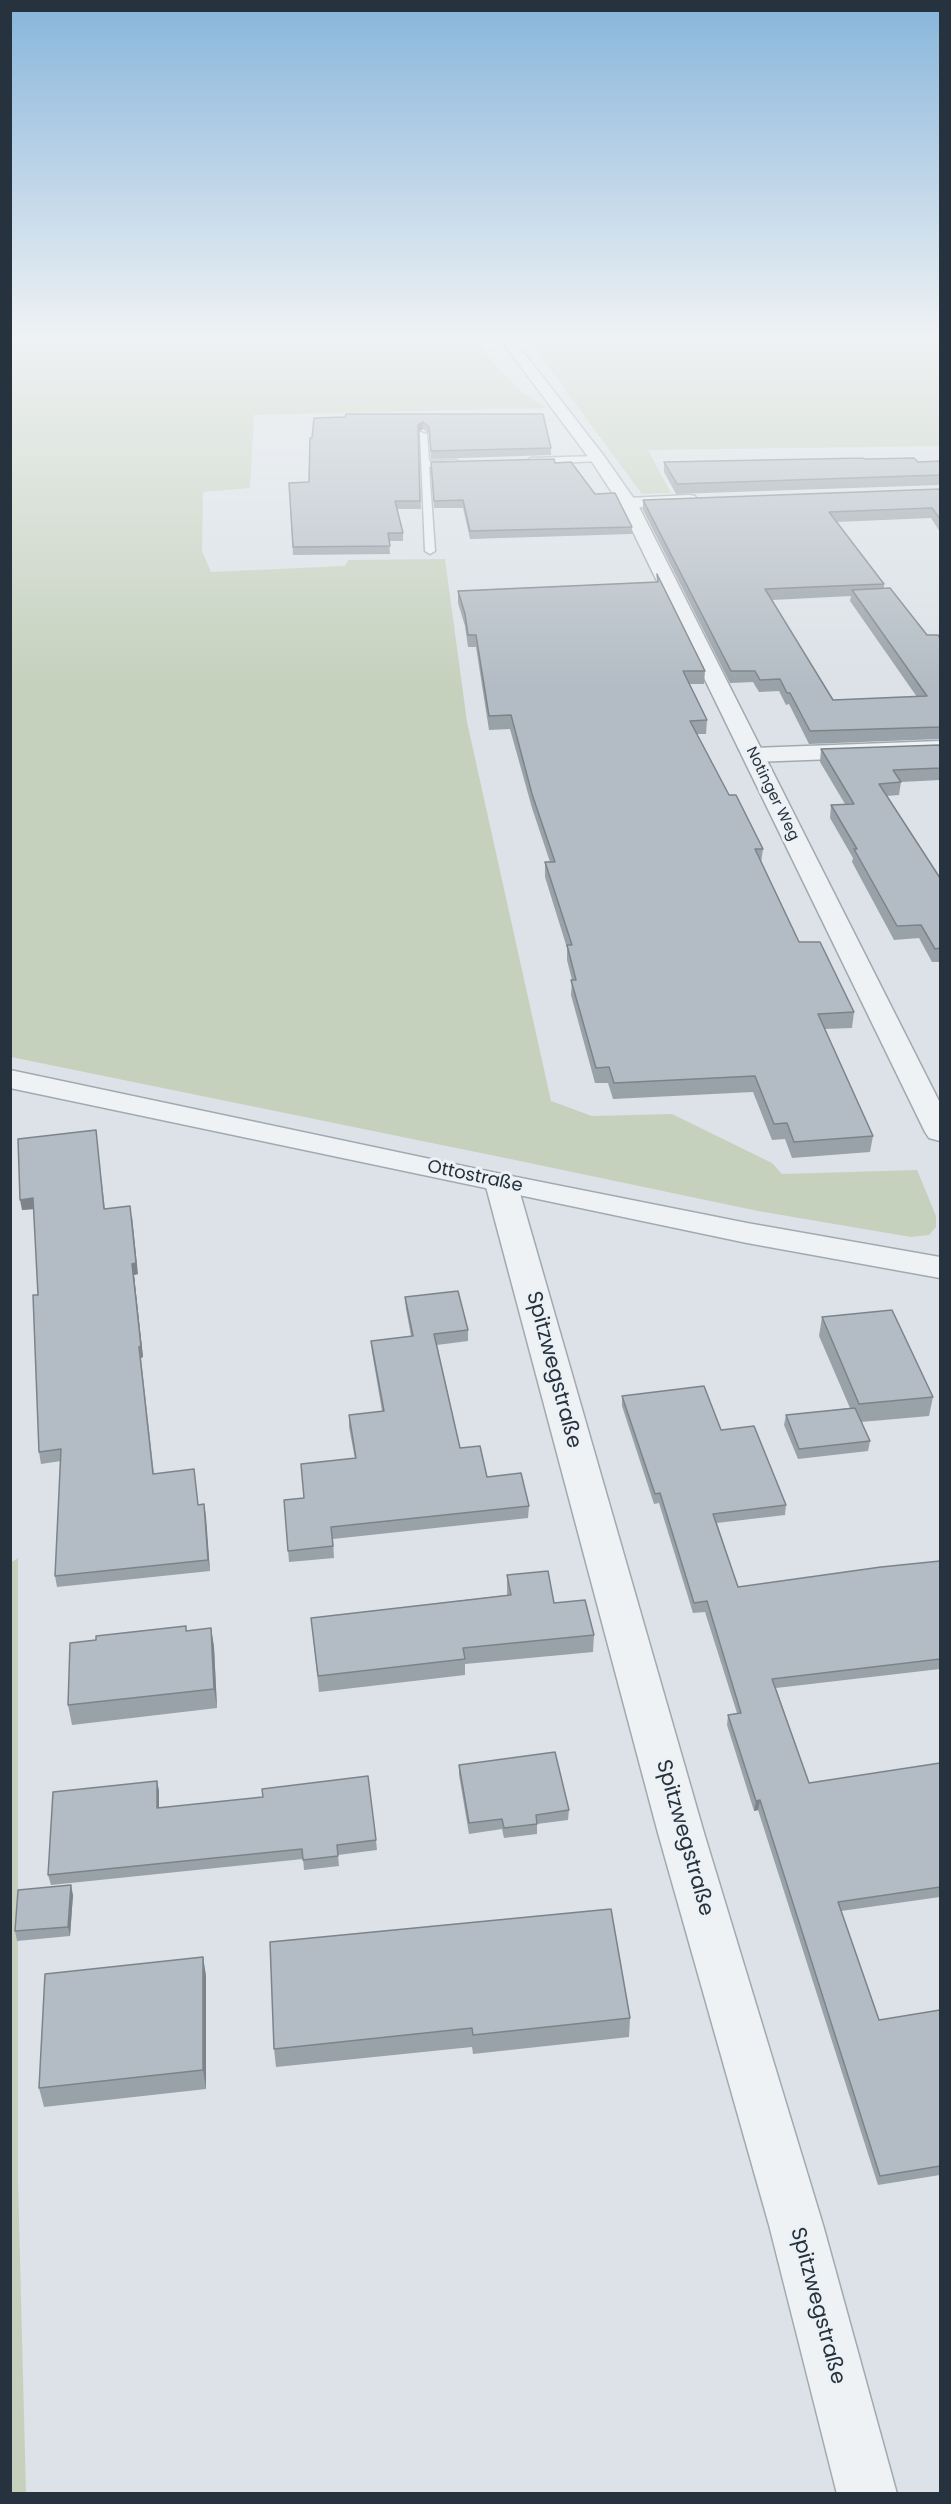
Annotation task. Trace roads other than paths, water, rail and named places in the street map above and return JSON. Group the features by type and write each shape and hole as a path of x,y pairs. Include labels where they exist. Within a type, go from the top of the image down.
{"street":[{"name":"Notinger Weg","path":"593,453 628,503 940,1132"},
{"path":"628,503 707,500"},
{"path":"753,755 940,748"},
{"name":"Ottostraße","path":"10,1078 501,1183 759,1235 940,1268"},
{"name":"Spitzwegstraße","path":"501,1183 681,1833 796,2225 867,2493"}],"lane":[{"path":"424,453 430,551"},
{"path":"516,461 598,459"},
{"path":"424,462 470,463"}]}
